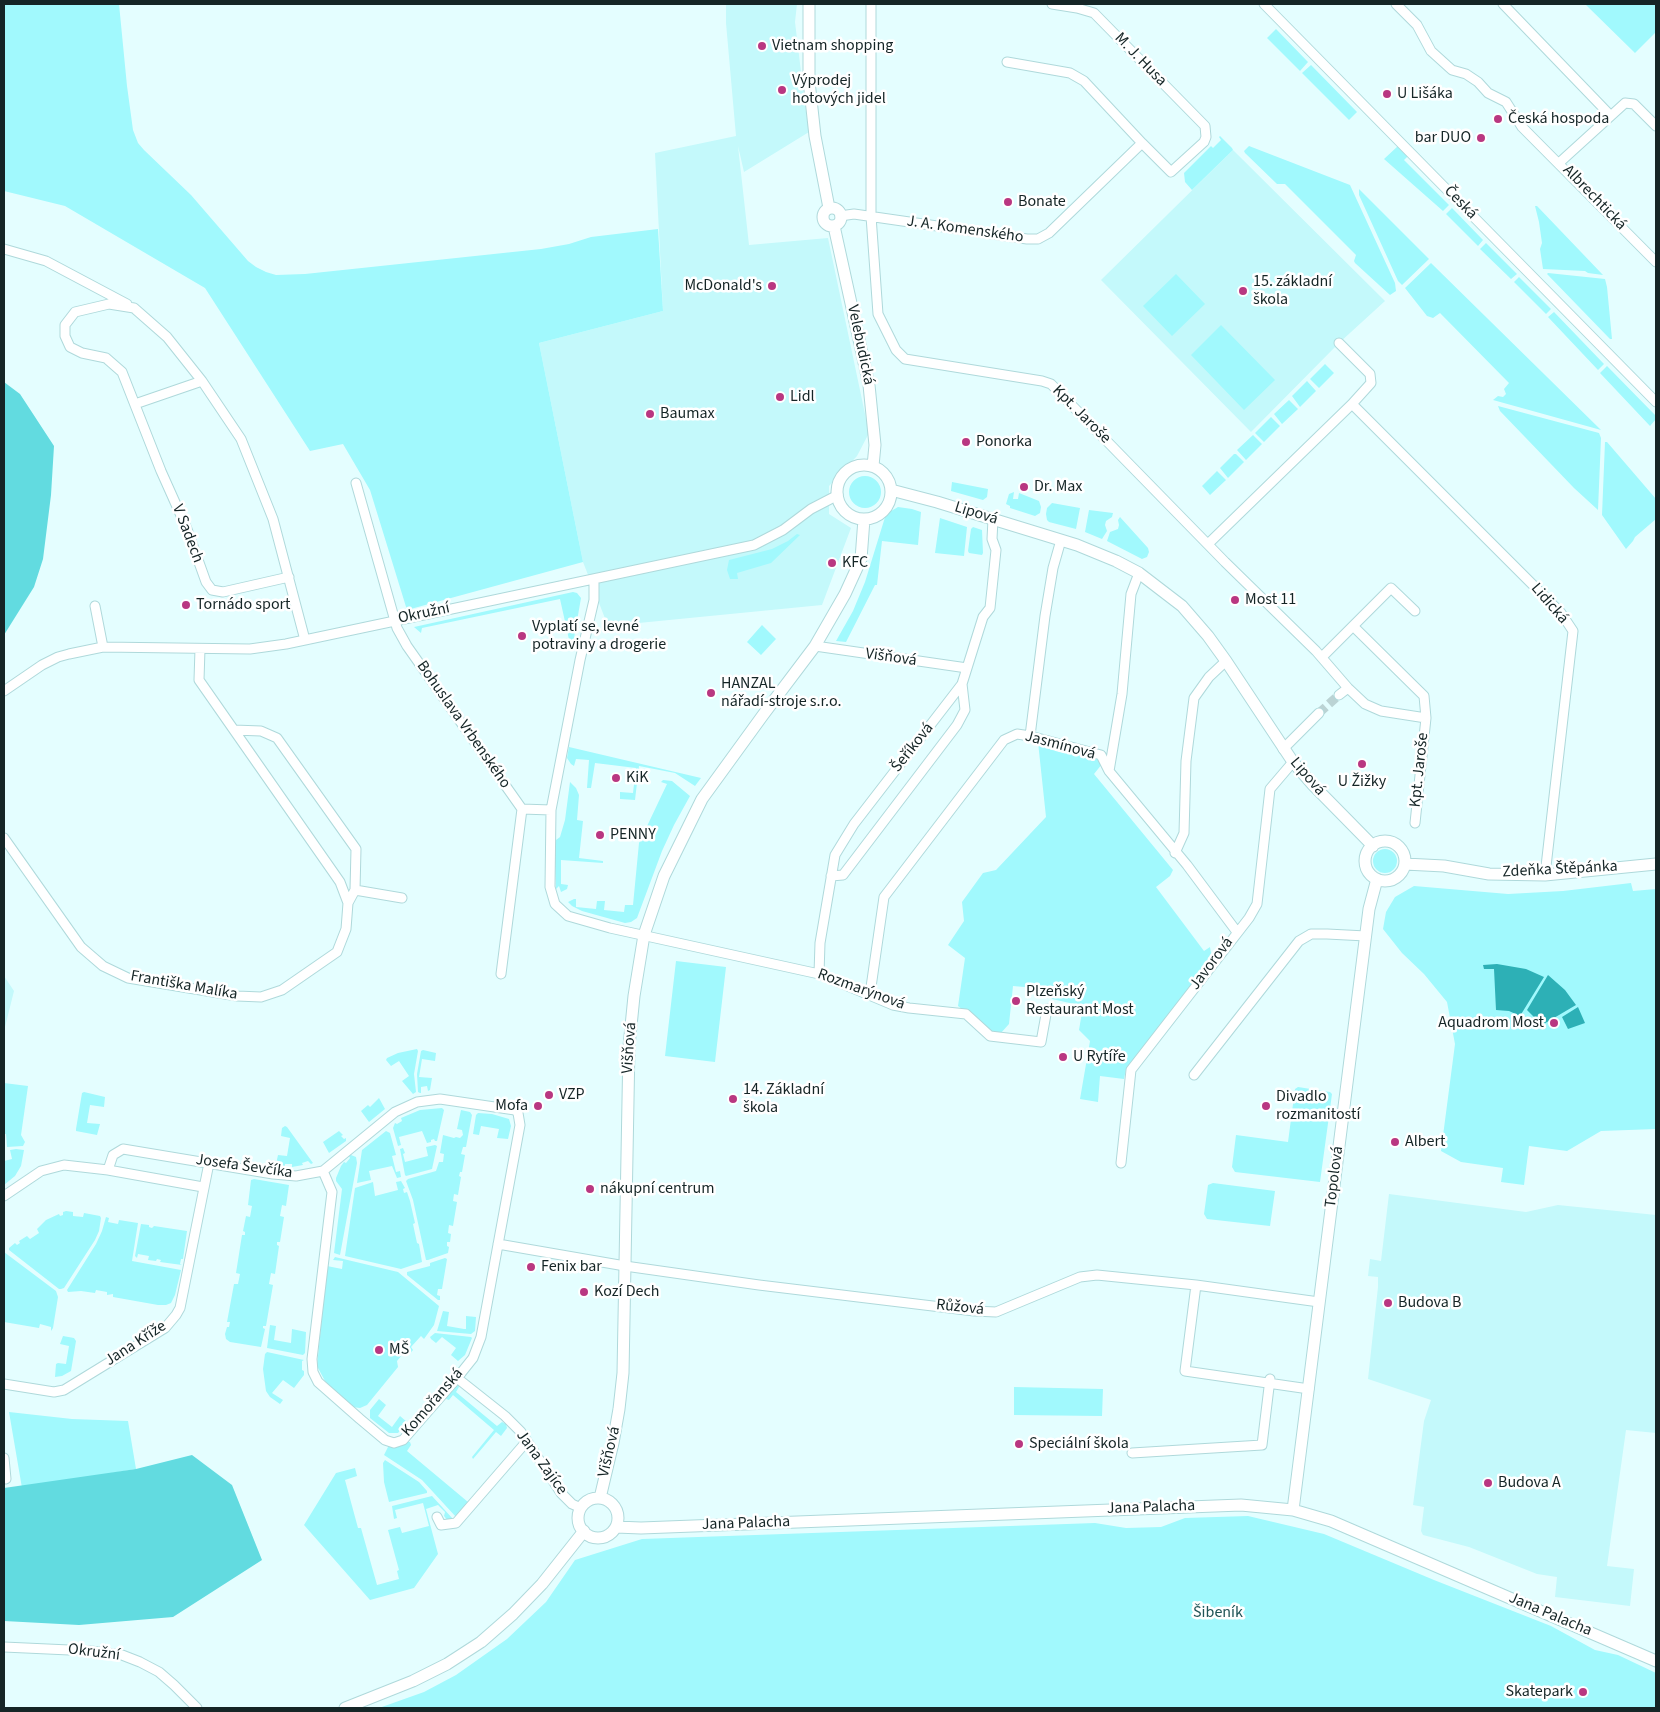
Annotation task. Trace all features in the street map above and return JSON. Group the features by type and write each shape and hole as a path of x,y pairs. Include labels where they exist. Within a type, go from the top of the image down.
{"street":[{"path":"809,4 809,81 815,136 829,208"},
{"path":"870,4 872,216"},
{"name":"M. J. Husa","path":"1052,4 1094,13 1205,126 1206,136 1204,142 1171,172 1142,143"},
{"name":"Česká","path":"1264,4 1656,402"},
{"path":"1396,4 1417,25 1431,52 1452,70 1466,74 1478,82 1488,93 1506,102 1522,127 1559,163"},
{"path":"1503,4 1610,115"},
{"path":"1007,62 1070,73 1084,81 1142,143"},
{"name":"Albrechtická","path":"1656,126 1634,104 1624,103 1559,163 1656,262"},
{"name":"J. A. Komenského","path":"837,221 854,214 1038,239 1049,233 1142,143"},
{"path":"829,208 836,210 837,221 826,224 823,220 824,212 829,208"},
{"name":"Kpt. Jaroše","path":"872,216 878,314 896,350 905,359 1051,384 1322,657 1348,688 1365,704 1381,711 1426,718"},
{"name":"Velebudická","path":"837,221 870,385 875,445 873,466"},
{"path":"4,249 46,261 134,308 167,337 202,380 241,439 273,520 306,640"},
{"name":"V Sadech","path":"134,308 109,304 75,312 65,325 65,336 70,346 82,353 106,358 122,372 161,471 187,529 206,582 212,590 223,592 289,577"},
{"path":"1208,544 1352,404 1371,383 1370,374 1339,343"},
{"path":"135,404 202,380"},
{"name":"Lidická","path":"1352,404 1561,613 1573,631 1545,875"},
{"path":"862,465 873,466 885,474 891,490 887,507 881,513 864,519 850,514 844,509 838,495 838,486 846,472 862,465"},
{"name":"Bohuslava Vrbenského","path":"356,483 397,628 407,646 522,809"},
{"name":"Lipová","path":"891,490 1061,540 1116,561 1139,573 1182,606 1208,636 1293,762 1373,846"},
{"name":"Okružní","path":"4,692 42,665 58,657 103,647 250,649 306,640 754,545 783,530 811,509 838,495"},
{"name":"Višňová","path":"600,1498 613,1443 623,1373 629,1046 634,996 644,935 664,876 702,799 762,715 815,646 845,594 861,559 864,519"},
{"name":"Šeříková","path":"819,974 820,943 836,855 854,824 962,684 983,618 990,608 996,550 992,539 993,519"},
{"path":"1030,736 1053,568 1061,540"},
{"path":"1109,771 1122,694 1132,594 1139,573"},
{"name":"Rozmarýnová","path":"594,579 594,600 580,660 551,810 550,887 555,904 568,916 819,974 893,1005 966,1014 990,1036 1041,1042 1047,1009"},
{"path":"1322,657 1391,588 1415,610"},
{"path":"95,606 103,647"},
{"name":"Kpt. Jaroše","path":"1353,626 1424,696 1426,718 1415,823"},
{"name":"Višňová","path":"815,646 966,668"},
{"name":"Františka Malíka","path":"200,649 198,680 340,882 348,902"},
{"path":"1175,853 1184,833 1187,754 1194,698 1209,677 1226,661"},
{"path":"831,876 843,875 957,725 965,710 962,684"},
{"path":"1339,695 1348,688"},
{"path":"1283,749 1319,713"},
{"name":"Františka Malíka","path":"4,838 81,947 102,966 128,978 237,996 261,997 282,990 337,952 346,929 348,902 355,890 356,849 277,738 261,731 234,730"},
{"name":"Jasmínová","path":"870,994 884,897 1004,740 1016,734 1101,755 1109,771 1175,853 1187,865 1236,932"},
{"name":"Javorová","path":"1121,1163 1131,1070 1236,932 1249,918 1257,904 1270,790 1293,762"},
{"path":"501,974 522,809 551,810"},
{"path":"1386,842 1395,844 1402,851 1405,864 1402,872 1393,880 1385,882 1377,880 1370,874 1365,861 1367,853 1373,846 1386,842"},
{"name":"Zdeňka Štěpánka","path":"1405,864 1444,866 1490,874 1545,875 1656,864"},
{"name":"Topolová","path":"1292,1510 1369,909 1377,880"},
{"path":"355,890 402,898"},
{"path":"1194,1075 1299,940 1311,934 1366,936"},
{"name":"Josefa Ševčíka","path":"108,1170 113,1155 122,1149 273,1174 296,1176 323,1171 395,1112 418,1102 444,1100 515,1110 518,1113"},
{"name":"Komořanská","path":"323,1171 332,1192 312,1359 313,1372 318,1382 353,1413 385,1440 394,1443 403,1440 457,1378 473,1358 481,1337 520,1125 518,1113"},
{"name":"Jana Kříže","path":"4,1384 54,1392 64,1390 165,1328 176,1316 180,1308 209,1163"},
{"name":"Josefa Ševčíka","path":"4,1196 45,1169 64,1165 108,1170 203,1187"},
{"name":"Růžová","path":"498,1244 625,1266 759,1285 974,1311 996,1312 1080,1277 1097,1275 1196,1285 1319,1302"},
{"path":"1196,1285 1185,1371 1270,1381 1309,1388"},
{"name":"Jana Zajíce","path":"457,1378 505,1416 521,1432 561,1493 572,1504 581,1508"},
{"path":"1132,1453 1262,1445 1270,1381"},
{"path":"437,1517 441,1526 456,1523 527,1441"},
{"path":"4,1458 6,1479"},
{"path":"600,1498 606,1499 616,1508 618,1520 612,1532 601,1537 589,1535 584,1531 579,1520 581,1508 589,1500 600,1498"},
{"name":"Jana Palacha","path":"616,1526 641,1528 1241,1505 1292,1510 1331,1521 1656,1660"},
{"path":"344,1708 413,1681 447,1664 481,1642 513,1614 542,1584 584,1531"},
{"name":"Okružní","path":"4,1647 91,1651 122,1655 146,1665 167,1678 197,1708"}],"shaded area":[{"path":"726,4 797,4 795,22 809,132 744,172 738,146 749,245 828,238 869,433 857,456 829,486 829,514 851,528 822,605 608,626 583,562 539,343 663,311 655,153 736,136"},
{"name":"15. základní škola","path":"1233,150 1385,301 1339,343 1251,432 1101,280"},
{"path":"4,382 20,394 54,446 51,495 43,559 34,587 4,635"},
{"path":"1497,964 1526,969 1544,977 1520,1016 1509,1011 1496,1010 1494,969 1484,969 1483,965"},
{"path":"1548,975 1565,990 1576,1005 1542,1025 1527,1010"},
{"path":"4,976 14,991 4,1031"},
{"path":"1578,1007 1585,1023 1568,1029 1562,1017"},
{"path":"1389,1194 1526,1212 1558,1205 1656,1215 1656,1433 1626,1430 1607,1566 1634,1569 1630,1606 1555,1597 1557,1577 1537,1574 1469,1547 1423,1535 1421,1531 1424,1507 1413,1505 1424,1421 1431,1400 1368,1379 1378,1277 1368,1276 1370,1259 1381,1261"},
{"path":"192,1455 232,1485 262,1560 173,1617 79,1625 4,1621 4,1488 136,1469"}],"green space":[{"path":"4,4 119,4 133,130 138,143 191,195 248,261 266,272 276,275 305,274 541,249 569,244 591,237 658,229 663,311 539,343 583,562 407,610 370,490 343,444 310,451 205,288 65,206 4,191"},
{"path":"1585,4 1656,4 1656,32 1635,53"},
{"path":"1276,29 1308,62 1300,71 1267,38"},
{"path":"1311,65 1357,112 1349,120 1302,73"},
{"path":"1220,136 1233,150 1192,190 1185,182 1184,173 1211,146 1213,148 1221,140"},
{"path":"1249,146 1350,185 1395,283 1396,291 1390,295 1355,263 1356,255 1285,184 1277,184 1245,153 1244,151"},
{"path":"1398,146 1409,155 1404,160 1449,205 1443,211 1384,159"},
{"path":"1359,189 1429,259 1402,285 1398,281 1359,195"},
{"path":"1535,206 1603,275 1585,271 1543,269 1540,249 1542,243"},
{"path":"1452,208 1483,240 1478,246 1446,214"},
{"path":"1486,243 1517,274 1511,279 1480,249"},
{"path":"1431,263 1601,430 1493,400 1498,396 1503,397 1506,394 1504,389 1509,383 1440,313 1433,318 1427,316 1405,288"},
{"path":"1548,273 1605,279 1612,339 1610,339"},
{"path":"1176,274 1205,304 1172,336 1143,306"},
{"path":"1519,277 1551,309 1546,314 1514,282"},
{"path":"1554,312 1604,364 1598,370 1548,317"},
{"path":"1221,325 1275,380 1244,410 1191,355"},
{"path":"1325,364 1334,373 1319,388 1310,379"},
{"path":"1607,366 1656,416 1656,419 1650,426 1600,373"},
{"path":"1307,381 1316,391 1300,407 1292,396"},
{"path":"1289,400 1298,409 1282,424 1274,414"},
{"path":"1498,406 1599,433 1601,438 1598,510 1574,488 1500,411"},
{"path":"1271,417 1280,426 1264,442 1255,433"},
{"path":"1253,435 1262,444 1246,460 1237,450"},
{"path":"1605,442 1656,499 1656,519 1635,537 1626,549 1602,515"},
{"path":"1234,454 1244,462 1228,478 1220,468"},
{"path":"1217,471 1226,480 1210,495 1202,486"},
{"path":"865,476 877,480 881,492 877,504 865,508 853,504 849,492 853,480"},
{"path":"952,482 988,489 987,497 983,500 951,491"},
{"path":"1014,492 1013,499 1018,499 1019,493 1039,501 1040,513 1035,516 1010,508 1006,504 1009,494"},
{"path":"1052,503 1080,508 1076,529 1047,520 1047,508"},
{"path":"898,507 921,512 918,545 882,541 877,585 875,585 846,642 836,641 853,611 865,582 886,514"},
{"path":"1089,510 1113,513 1112,517 1106,521 1107,531 1102,539 1085,532"},
{"path":"1120,517 1148,548 1147,557 1142,559 1107,541 1110,532 1118,529"},
{"path":"940,518 967,527 964,556 935,553"},
{"path":"973,527 982,530 982,555 969,553 968,551 971,529"},
{"path":"797,534 800,535 771,563 737,573 738,579 730,579 727,570 729,560 772,549"},
{"path":"573,592 577,593 581,598 573,644 570,644 560,599 422,628 421,633 414,627"},
{"path":"762,625 776,639 761,655 747,642"},
{"path":"1038,742 1097,757 1102,764 1094,774 1173,870 1170,876 1156,887 1204,951 1210,947 1211,953 1209,962 1126,1069 1124,1079 1100,1076 1098,1102 1080,1099 1090,1041 1079,1030 1083,1006 1052,999 1035,988 1013,986 1009,1024 1000,1034 987,1029 958,1006 965,958 948,945 964,921 962,902 983,873 996,870 1046,817"},
{"path":"569,747 701,778 695,786 675,773 639,766 635,800 620,799 620,792 633,793 636,768 595,763 591,788 587,788 589,760 576,759 574,766 567,758"},
{"path":"663,780 672,781 690,796 662,851 637,918 625,923 582,911 572,906 568,902 574,899 576,899 576,907 596,909 597,901 605,901 604,910 624,912 625,905 633,905 639,843 667,784 661,782"},
{"path":"570,782 576,788 579,795 577,820 583,821 579,858 603,861 603,863 561,860 561,884 568,885 567,889 561,892 559,886 556,889 556,840 560,837 565,820"},
{"path":"1385,849 1393,853 1397,861 1393,869 1385,873 1377,869 1373,861 1377,853"},
{"name":"Aquadrom Most","path":"1631,883 1633,891 1656,889 1656,1129 1601,1131 1567,1151 1529,1146 1524,1185 1501,1182 1503,1168 1461,1162 1441,1151 1455,1044 1447,1002 1424,974 1402,953 1383,929 1386,912 1395,897 1414,886 1508,894 1563,891"},
{"path":"676,961 726,967 715,1062 665,1056"},
{"path":"417,1049 414,1074 416,1092 413,1094 402,1081 409,1076 399,1061 391,1066 386,1060 398,1053"},
{"path":"421,1051 436,1053 435,1061 422,1059 419,1077 432,1078 430,1090 428,1091 427,1086 421,1087 420,1093 418,1092 417,1074"},
{"path":"4,1083 28,1086 21,1135 25,1142 23,1146 7,1147 6,1134 4,1134"},
{"path":"1298,1087 1330,1092 1332,1094 1320,1182 1235,1172 1232,1167 1236,1135 1288,1142 1295,1089"},
{"path":"82,1093 105,1097 104,1107 90,1105 87,1123 100,1124 97,1135 76,1131"},
{"path":"379,1098 385,1109 369,1122 361,1111 368,1105 370,1107"},
{"path":"442,1108 444,1110 437,1141 434,1139 427,1143 422,1131 399,1137 401,1145 398,1146 393,1128 395,1123 397,1124 402,1121 401,1118 420,1110"},
{"path":"461,1110 470,1112 472,1115 466,1147 463,1147 461,1154 465,1155 462,1172 460,1172 459,1176 461,1177 458,1195 454,1194 453,1201 457,1202 453,1226 449,1225 448,1233 451,1234 450,1242 447,1242 449,1247 448,1253 426,1260 413,1200 406,1181 436,1171 439,1162 443,1162 444,1154 440,1153 443,1135 460,1138 463,1135 462,1130 457,1129"},
{"path":"478,1113 492,1114 509,1119 511,1126 508,1139 497,1138 499,1129 481,1126 479,1135 473,1134"},
{"path":"285,1126 313,1163 311,1164 308,1161 302,1163 303,1165 292,1167 292,1164 285,1164 285,1167 276,1164 278,1155 287,1156 290,1138 281,1136 282,1128"},
{"path":"339,1131 344,1139 346,1138 346,1141 329,1153 323,1142"},
{"path":"386,1131 390,1133 396,1155 392,1156 396,1172 400,1171 401,1177 397,1178 392,1166 369,1171 371,1180 357,1183 362,1150"},
{"path":"437,1146 432,1169 406,1176 400,1149 403,1148 405,1153 403,1154 405,1162 428,1156 426,1147"},
{"path":"10,1150 24,1150 21,1166 15,1176 4,1185 4,1161 12,1159"},
{"path":"351,1155 356,1157 357,1163 340,1255 334,1253 342,1189 336,1178 341,1166 344,1162 346,1163"},
{"path":"251,1180 289,1185 286,1206 282,1205 280,1216 284,1217 280,1242 277,1242 279,1246 275,1274 271,1273 269,1284 273,1285 266,1326 263,1326 265,1329 261,1347 230,1342 226,1339 225,1334 230,1322 227,1322 234,1284 238,1284 240,1274 236,1273 242,1235 245,1235 243,1231 246,1216 250,1217 252,1206 248,1205"},
{"path":"401,1181 405,1188 403,1189 404,1193 407,1192 410,1201 422,1262 401,1269 345,1256 355,1188 373,1182 375,1196 398,1190 396,1182"},
{"path":"1213,1183 1275,1191 1270,1226 1207,1219 1204,1214 1208,1185"},
{"path":"63,1212 73,1212 73,1216 83,1217 84,1213 100,1216 101,1218 95,1240 64,1288 59,1289 9,1250 9,1248 15,1243 17,1245 20,1243 19,1241 27,1236 30,1239 39,1233 37,1229 46,1220 59,1214 60,1216 63,1215"},
{"path":"106,1217 109,1218 108,1222 118,1224 119,1220 138,1223 132,1261 181,1270 175,1295 171,1303 158,1305 113,1297 113,1294 107,1295 107,1292 96,1290 95,1293 68,1292 67,1290 96,1244"},
{"path":"141,1224 149,1225 152,1228 154,1226 187,1231 183,1259 181,1259 180,1264 182,1265 160,1262 161,1260 157,1259 156,1261 148,1260 149,1256 138,1254 137,1258 135,1256"},
{"path":"4,1252 56,1291 58,1297 51,1331 51,1327 40,1324 39,1328 4,1322"},
{"path":"335,1257 398,1272 439,1306 434,1325 424,1339 421,1336 411,1347 413,1350 409,1355 402,1355 397,1361 398,1367 367,1405 360,1408 352,1407 348,1404 325,1381 317,1366 327,1266 342,1269 343,1261 333,1260"},
{"path":"447,1259 442,1289 438,1289 437,1295 440,1296 440,1300 438,1300 407,1275 407,1272 430,1266 430,1263"},
{"path":"443,1311 449,1312 447,1326 466,1329 466,1316 476,1317 475,1331 471,1334 437,1331"},
{"path":"270,1325 276,1326 274,1340 291,1343 292,1329 306,1332 305,1353 303,1355 267,1348"},
{"path":"435,1333 472,1338 465,1355 458,1361 451,1355 456,1348 442,1337 436,1343 431,1339 430,1337"},
{"path":"63,1336 74,1338 76,1341 71,1371 62,1376 55,1377 56,1364 66,1364 69,1346 60,1344"},
{"path":"267,1352 304,1360 302,1361 302,1370 304,1375 294,1388 283,1380 272,1393 283,1400 280,1404 270,1397 266,1391 263,1369"},
{"path":"458,1384 459,1387 456,1392 497,1426 502,1422 506,1424 507,1428 501,1436 496,1432 473,1459 472,1457 494,1430 453,1395 449,1400 446,1399"},
{"path":"1014,1387 1103,1389 1102,1416 1014,1415"},
{"path":"379,1399 386,1405 378,1416 392,1427 400,1416 407,1422 398,1433 389,1433 370,1418 370,1410"},
{"path":"9,1412 72,1419 128,1421 136,1469 22,1488"},
{"path":"410,1442 411,1445 407,1451 468,1502 456,1517 422,1480 384,1455 388,1447 398,1446"},
{"path":"385,1460 419,1482 427,1493 389,1502 384,1482 383,1463"},
{"path":"355,1468 357,1476 345,1480 358,1528 361,1528 377,1585 399,1579 397,1571 399,1570 388,1530 400,1527 402,1533 429,1526 423,1503 395,1510 397,1518 394,1519 392,1506 432,1496 453,1519 448,1521 444,1516 445,1512 438,1505 426,1509 438,1554 414,1588 370,1600 304,1525 336,1473"},
{"name":"Šibeník","path":"1248,1516 1324,1534 1551,1626 1595,1650 1618,1655 1656,1673 1656,1708 379,1708 424,1692 456,1675 507,1639 546,1602 575,1560 642,1539 1095,1523 1126,1528 1161,1527 1185,1518"}],"tunnel":[{"path":"1319,713 1339,695"}],"place":[{"name":"Vietnam shopping","path":"762,46"},
{"name":"Výprodej hotových jidel","path":"782,90"},
{"name":"U Lišáka","path":"1387,94"},
{"name":"Česká hospoda","path":"1498,119"},
{"name":"bar DUO","path":"1481,138"},
{"name":"Bonate","path":"1008,202"},
{"name":"McDonald's","path":"772,286"},
{"name":"15. základní škola","path":"1243,291"},
{"name":"Lidl","path":"780,397"},
{"name":"Baumax","path":"650,414"},
{"name":"Ponorka","path":"966,442"},
{"name":"Dr. Max","path":"1024,487"},
{"name":"KFC","path":"832,563"},
{"name":"Most 11","path":"1235,600"},
{"name":"Tornádo sport","path":"186,605"},
{"name":"Vyplatí se, levné potraviny a drogerie","path":"522,636"},
{"name":"HANZAL nářadí-stroje s.r.o.","path":"711,693"},
{"name":"U Žižky","path":"1362,764"},
{"name":"KiK","path":"616,778"},
{"name":"PENNY","path":"600,835"},
{"name":"Plzeňský Restaurant Most","path":"1016,1001"},
{"name":"Aquadrom Most","path":"1554,1023"},
{"name":"U Rytíře","path":"1063,1057"},
{"name":"VZP","path":"549,1095"},
{"name":"14. Základní škola","path":"733,1099"},
{"name":"Mofa","path":"538,1106"},
{"name":"Divadlo rozmanitostí","path":"1266,1106"},
{"name":"Albert","path":"1395,1142"},
{"name":"nákupní centrum","path":"590,1189"},
{"name":"Fenix bar","path":"531,1267"},
{"name":"Kozí Dech","path":"584,1292"},
{"name":"Budova B","path":"1388,1303"},
{"name":"MŠ","path":"379,1350"},
{"name":"Speciální škola","path":"1019,1444"},
{"name":"Budova A","path":"1488,1483"},
{"name":"Skatepark","path":"1583,1692"}]}
